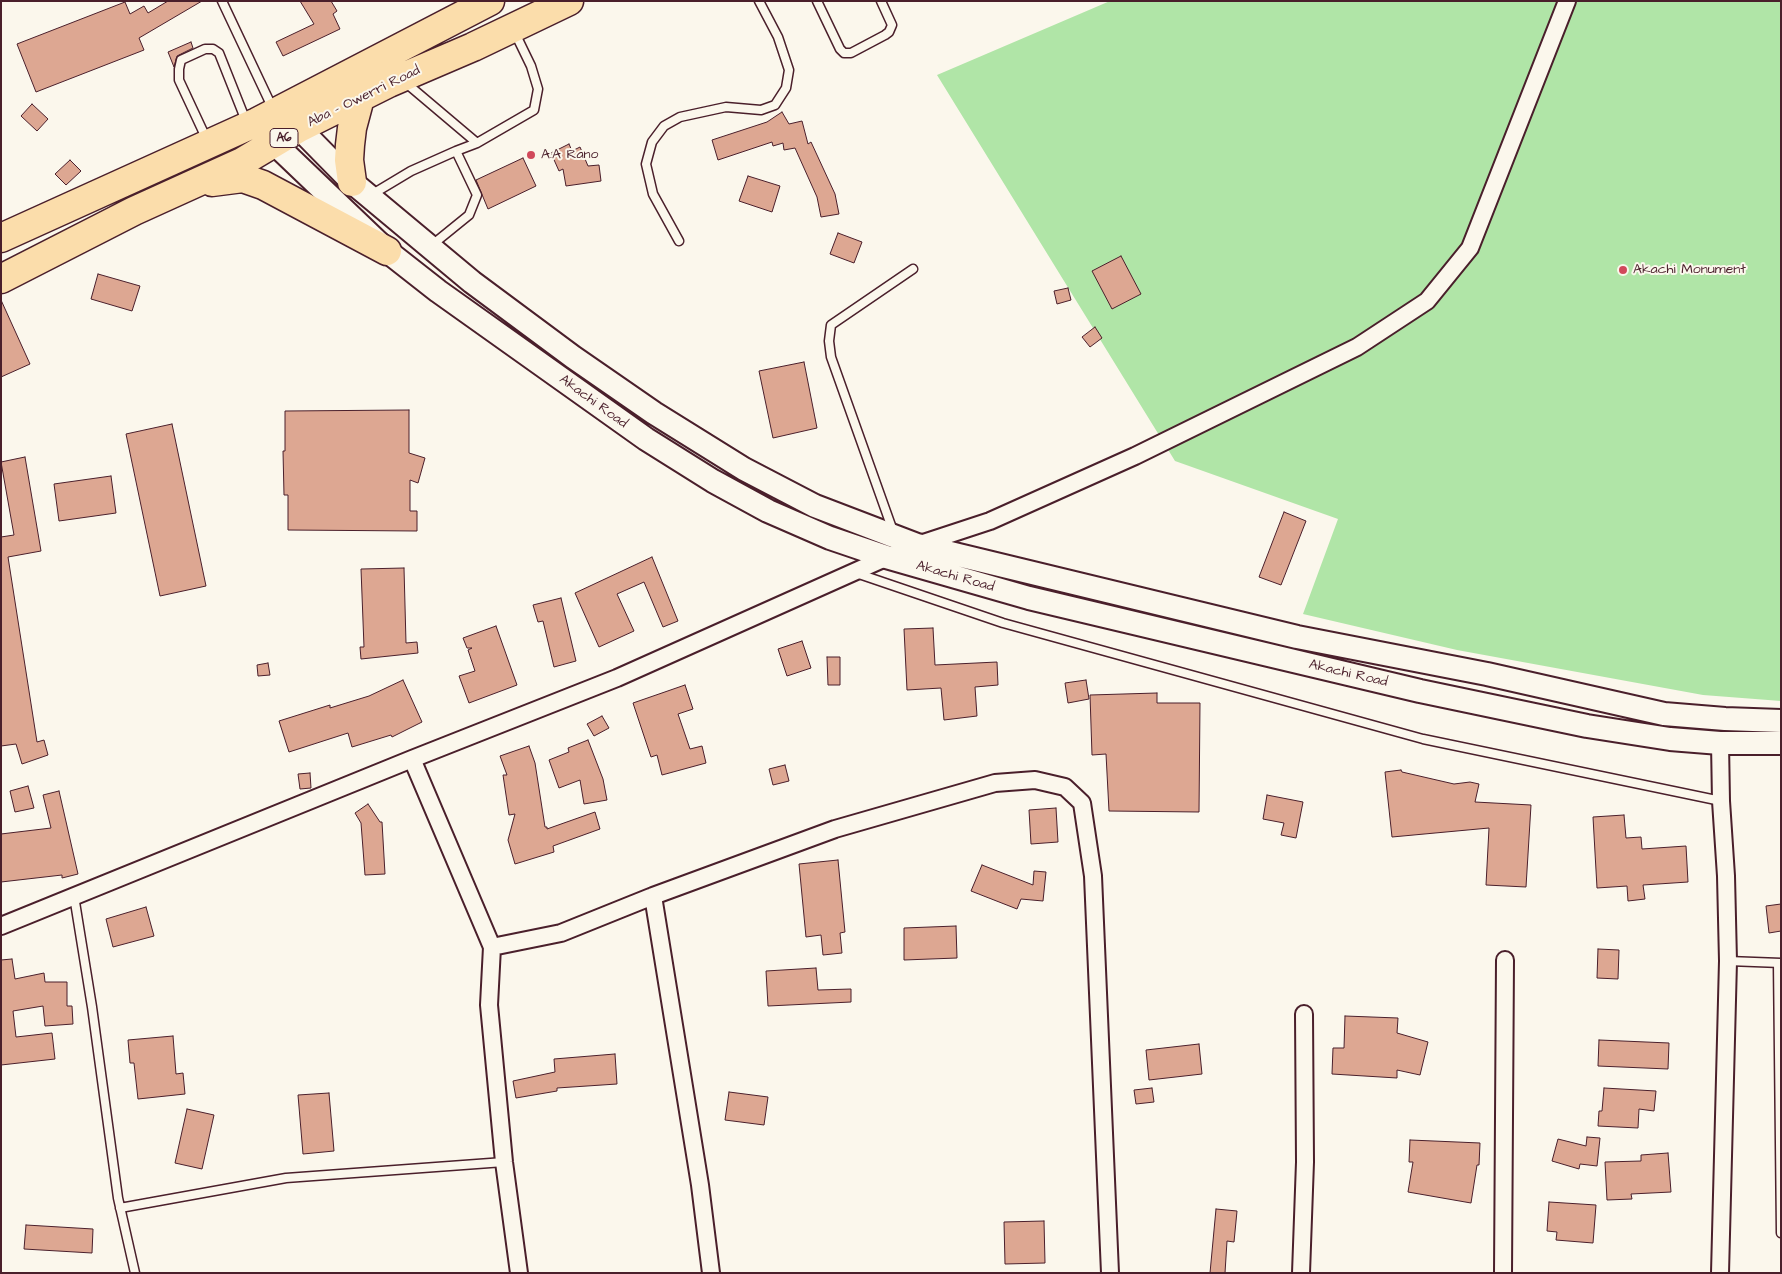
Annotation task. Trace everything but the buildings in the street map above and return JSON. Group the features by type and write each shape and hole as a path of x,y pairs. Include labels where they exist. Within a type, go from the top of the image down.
{"highway":[{"name":"Aba - Owerri Road","path":"1,238 209,144 273,119 490,1"},
{"name":"Aba - Owerri Road","path":"273,119 360,98 569,1"},
{"path":"360,98 352,128 349,160 361,189"},
{"name":"Aba - Owerri Road","path":"1,279 134,211 196,184 275,144 273,119"},
{"path":"196,184 243,178 263,185 387,251"}],"main road":[{"name":"Akachi Road","path":"273,119 480,288 573,357 654,413 744,469 891,547 1038,600 1420,691 1587,726 1670,739 1720,743 1781,743"},
{"name":"Akachi Road","path":"275,144 387,251 438,291 646,439 713,481 768,511 830,538 891,547 917,545 1297,637 1487,674 1664,714 1781,721"}],"street":[{"path":"917,545 990,520 1135,456 1357,347 1427,302 1470,248 1567,1"},
{"path":"1,926 412,759 618,678 855,572 891,547"},
{"path":"1720,743 1728,961 1720,1273"},
{"path":"412,759 492,947 489,1005 504,1162 518,1273"},
{"path":"492,947 561,933 653,896 835,829 995,784 1035,780 1065,787 1082,803 1093,876 1110,1273"},
{"path":"653,896 700,1185 710,1273"},
{"path":"1503,1273 1505,960"},
{"path":"1301,1273 1305,1162 1304,1014"}],"lane":[{"path":"222,1 273,119"},
{"path":"679,241 653,194 646,164 652,142 664,126 680,117 726,107 762,110 775,105 786,88 789,70 778,37 759,1"},
{"path":"817,1 840,49 844,53 851,54 889,32 892,25 881,1"},
{"path":"361,189 477,144 534,110 538,89 531,66 512,28"},
{"path":"209,144 179,80 179,69 182,60 205,49 213,49 219,53 273,119"},
{"path":"401,78 477,144"},
{"path":"430,247 468,214 477,195 456,151"},
{"path":"891,547 831,357 829,341 831,325 913,269"},
{"path":"855,572 1003,623 1423,739 1721,801"},
{"path":"74,896 92,1007 120,1208 135,1273"},
{"path":"1728,961 1779,963 1781,1233"},
{"path":"120,1208 286,1178 504,1162"}],"green space":[{"path":"1110,1 1781,1 1781,701 1703,695 1457,650 1303,614 1338,519 1175,461 937,75"}],"place":[{"name":"A.A Rano","path":"531,155"},
{"name":"Akachi Monument","path":"1623,270"}]}
